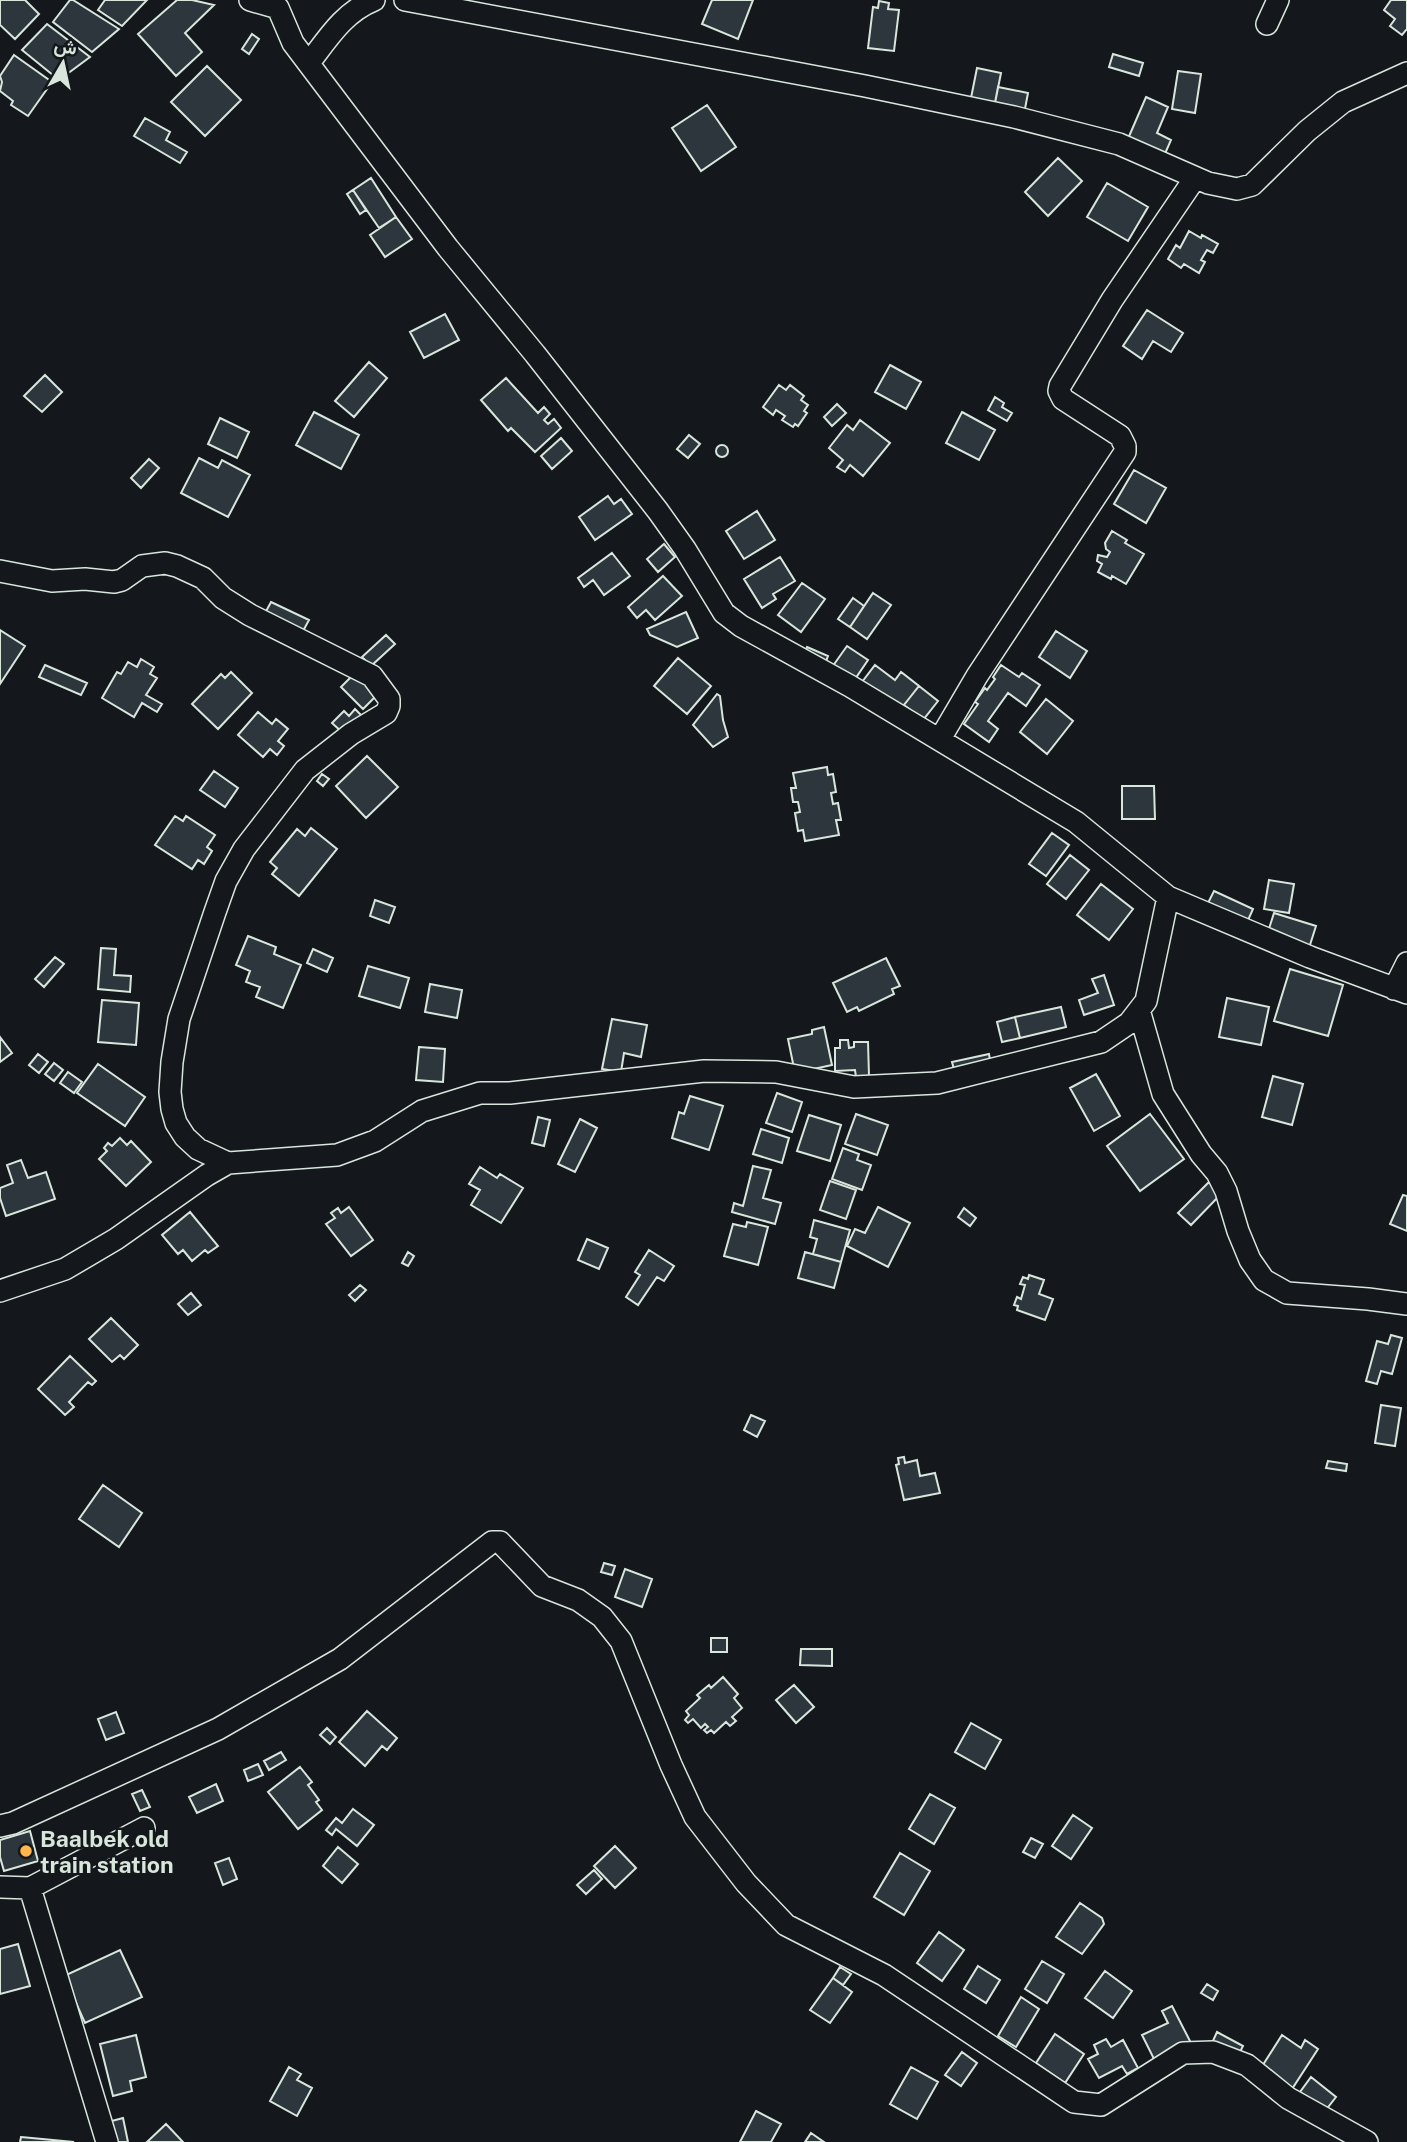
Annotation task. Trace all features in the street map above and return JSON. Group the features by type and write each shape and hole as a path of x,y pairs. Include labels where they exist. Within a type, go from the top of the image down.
{"street":[{"path":"250,0 276,4 293,43 448,248 658,511 724,613 741,626 940,739 1076,822 1168,897 1310,957 1400,991 1407,963"},
{"path":"309,63 352,11 374,0"},
{"path":"405,0 500,10 642,43 1014,117 1119,144 1208,183 1237,189 1252,185 1307,131 1343,102 1407,73"},
{"path":"1267,24 1278,0"},
{"path":"940,739 977,676 1125,452 1124,441 1120,436 1063,398 1059,391 1060,386 1112,300 1195,178"},
{"path":"0,571 52,581 85,579 114,582 122,580 142,566 165,563 177,566 203,578 223,598 250,615 372,676 389,699 386,713 351,734 304,770 244,849 226,881 179,1019 170,1093 174,1116 185,1137 198,1149 228,1163"},
{"path":"0,1292 65,1269 116,1239 206,1175 228,1163 337,1155 375,1141 422,1111 480,1093 510,1093 704,1071 776,1072 855,1087 937,1083 1101,1042 1129,1023 1146,1001 1168,897"},
{"path":"1139,1010 1163,1094 1201,1154 1217,1173 1250,1260 1264,1280 1287,1293 1407,1304"},
{"path":"0,1826 13,1823 218,1729 340,1659 492,1542 500,1542 542,1586 578,1601 602,1617 621,1641 695,1817 746,1883 786,1925 884,1975 1074,2102 1101,2105 1183,2053 1213,2052 1247,2065 1288,2098 1367,2142"},
{"path":"0,1886 30,1888 144,1828"},
{"path":"30,1888 107,2142"}],"building":[{"path":"0,0 25,0 39,14 15,39 0,25"},
{"path":"70,0 119,29 92,52 53,22"},
{"path":"105,0 147,0 122,26 98,10"},
{"path":"177,0 214,5 185,33 202,52 176,76 138,34"},
{"path":"712,0 753,0 738,39 702,24"},
{"path":"1391,0 1407,0 1407,29 1402,35 1390,26 1395,19 1384,10"},
{"path":"879,1 889,3 888,9 899,10 894,51 868,48 873,7 878,8"},
{"path":"47,24 90,57 59,80 22,50"},
{"path":"252,34 259,39 249,54 242,49"},
{"path":"1113,54 1143,63 1139,76 1109,67"},
{"path":"14,55 52,82 28,116 11,105 13,101 0,91 0,76"},
{"path":"207,66 241,100 205,136 171,102"},
{"path":"977,68 1001,73 994,108 970,103"},
{"path":"1178,71 1201,74 1195,113 1172,109"},
{"path":"998,87 1028,93 1024,114 994,108"},
{"path":"1146,97 1168,107 1157,133 1171,140 1164,156 1127,141"},
{"path":"707,105 736,147 701,171 672,128"},
{"path":"145,118 170,132 166,140 187,152 180,163 134,136"},
{"path":"1058,158 1082,181 1048,216 1025,192"},
{"path":"371,178 396,217 379,228 353,190"},
{"path":"1107,183 1148,207 1128,241 1087,217"},
{"path":"353,190 366,210 360,214 347,194"},
{"path":"396,217 412,239 385,257 370,235"},
{"path":"1189,231 1218,244 1213,253 1207,250 1201,260 1205,262 1199,273 1184,264 1181,268 1168,259 1176,245 1180,248"},
{"path":"1147,310 1183,333 1171,352 1153,341 1142,359 1123,346"},
{"path":"445,314 459,340 424,358 410,332"},
{"path":"369,362 387,378 354,417 335,401"},
{"path":"890,365 921,382 906,409 875,392"},
{"path":"45,375 62,392 42,412 24,396"},
{"path":"506,378 538,413 544,407 550,414 544,420 548,424 554,419 561,428 535,452 511,428 508,431 481,400"},
{"path":"779,385 786,390 790,385 804,396 801,400 808,405 804,411 807,413 798,426 795,424 793,427 782,420 785,416 776,410 773,415 763,407"},
{"path":"995,397 1004,403 1002,407 1012,413 1007,421 988,410"},
{"path":"837,404 846,413 832,426 824,417"},
{"path":"314,412 359,435 341,469 296,445"},
{"path":"962,412 995,430 979,460 946,443"},
{"path":"220,418 249,432 237,458 208,444"},
{"path":"860,420 890,443 863,476 850,465 845,472 837,467 843,460 829,448 847,425 853,430"},
{"path":"689,435 700,444 688,458 677,449"},
{"path":"561,438 572,451 552,469 541,456"},
{"path":"722,445 728,451 722,457 716,451"},
{"path":"199,458 218,468 222,460 250,475 228,517 181,493"},
{"path":"149,459 159,468 141,488 131,478"},
{"path":"1134,470 1166,488 1146,523 1114,504"},
{"path":"608,496 614,504 621,499 632,514 595,540 579,517"},
{"path":"757,511 775,540 744,559 726,531"},
{"path":"1112,531 1127,540 1125,543 1144,554 1126,584 1098,572 1102,564 1097,561 1098,555 1107,557 1110,552 1105,543"},
{"path":"664,544 675,557 658,572 647,559"},
{"path":"612,553 630,576 604,595 593,580 584,587 578,578"},
{"path":"780,557 795,581 773,594 776,599 762,608 744,579"},
{"path":"663,576 682,596 655,620 646,610 637,618 628,607"},
{"path":"802,583 825,599 801,632 778,615"},
{"path":"873,593 891,605 867,639 850,627"},
{"path":"853,598 864,606 850,627 838,619"},
{"path":"271,602 309,620 302,633 264,615"},
{"path":"686,612 698,638 677,647 650,635 647,629"},
{"path":"0,630 25,646 0,684"},
{"path":"1056,631 1087,651 1070,678 1039,657"},
{"path":"386,635 395,644 371,666 362,657"},
{"path":"847,646 868,660 851,685 830,670"},
{"path":"807,647 828,656 825,664 804,656"},
{"path":"678,658 711,686 687,714 654,686"},
{"path":"141,659 154,667 150,674 157,678 146,695 162,704 157,712 142,703 134,717 102,698 117,672 121,674 128,662 137,667"},
{"path":"45,665 87,683 81,695 39,677"},
{"path":"875,665 895,680 901,672 919,686 899,711 862,682"},
{"path":"1001,665 1019,677 1022,673 1040,685 1026,706 1008,693 988,721 998,729 989,742 964,724 978,704 975,702 995,679 993,677"},
{"path":"231,672 252,693 218,729 192,704 221,674 225,678"},
{"path":"356,672 378,694 363,709 341,687"},
{"path":"919,686 938,701 923,720 904,705"},
{"path":"717,694 720,696 728,737 713,747 693,725"},
{"path":"1046,699 1073,721 1047,754 1020,732"},
{"path":"355,709 362,716 344,734 332,723 344,711 349,716"},
{"path":"258,712 272,724 276,719 288,729 278,741 284,746 277,755 270,749 263,757 238,735"},
{"path":"367,756 398,787 366,818 336,786"},
{"path":"827,767 828,775 833,774 836,792 831,793 833,804 838,803 841,820 836,820 839,835 805,841 803,830 798,831 795,813 800,812 798,802 793,802 791,788 796,788 793,773"},
{"path":"214,771 238,788 225,807 200,790"},
{"path":"322,774 329,779 323,786 317,781"},
{"path":"1122,786 1154,786 1155,819 1122,819"},
{"path":"175,816 183,821 186,816 215,835 207,847 212,851 204,864 198,860 192,869 155,845"},
{"path":"311,828 337,849 299,896 272,874 277,868 270,862 297,829 305,836"},
{"path":"1052,833 1069,845 1046,876 1029,864"},
{"path":"1070,855 1089,870 1066,899 1047,884"},
{"path":"1269,880 1294,884 1289,913 1264,909"},
{"path":"1101,884 1133,909 1109,940 1077,915"},
{"path":"1214,891 1253,909 1245,927 1205,909"},
{"path":"375,900 395,907 389,923 370,916"},
{"path":"1274,913 1316,926 1309,948 1267,935"},
{"path":"248,936 276,947 274,954 301,965 283,1008 256,997 260,987 246,982 250,971 236,965"},
{"path":"101,948 116,949 114,975 131,976 130,992 98,989"},
{"path":"313,949 333,958 327,972 307,963"},
{"path":"55,957 64,964 44,987 35,979"},
{"path":"886,958 900,986 892,989 894,994 859,1011 857,1007 847,1012 833,983"},
{"path":"368,966 409,978 400,1008 359,996"},
{"path":"1290,969 1343,985 1328,1036 1274,1021"},
{"path":"1104,975 1114,1005 1084,1015 1079,1000 1098,993 1092,979"},
{"path":"430,984 462,990 457,1018 425,1012"},
{"path":"1227,998 1269,1007 1261,1045 1219,1037"},
{"path":"102,1000 139,1003 136,1045 98,1042"},
{"path":"1061,1007 1066,1027 1020,1038 1015,1017"},
{"path":"1015,1017 1020,1038 1002,1042 997,1022"},
{"path":"612,1019 647,1025 641,1057 624,1053 621,1072 602,1069"},
{"path":"824,1027 832,1065 795,1073 788,1039 812,1034 812,1030"},
{"path":"0,1037 12,1053 0,1062"},
{"path":"840,1040 848,1040 849,1048 854,1047 854,1042 868,1042 869,1076 856,1077 855,1070 835,1071 835,1048 840,1048"},
{"path":"419,1047 445,1049 443,1082 416,1080"},
{"path":"38,1054 48,1062 39,1073 29,1065"},
{"path":"989,1054 991,1066 955,1073 952,1062"},
{"path":"54,1063 63,1070 54,1081 45,1074"},
{"path":"98,1064 145,1097 125,1126 77,1093"},
{"path":"68,1072 82,1082 74,1093 60,1083"},
{"path":"1096,1074 1120,1116 1094,1131 1070,1088"},
{"path":"1273,1076 1303,1084 1292,1125 1262,1117"},
{"path":"777,1093 802,1102 792,1132 766,1123"},
{"path":"690,1096 723,1106 709,1150 672,1138 679,1112 684,1114"},
{"path":"856,1114 888,1125 877,1155 845,1144"},
{"path":"1150,1114 1184,1159 1140,1191 1107,1146"},
{"path":"809,1115 841,1125 830,1161 797,1151"},
{"path":"538,1117 550,1120 544,1146 532,1143"},
{"path":"580,1119 597,1128 575,1172 558,1164"},
{"path":"761,1129 789,1138 782,1163 753,1154"},
{"path":"120,1138 127,1145 131,1141 151,1162 126,1186 99,1159 107,1151 104,1148 108,1143 112,1146"},
{"path":"843,1148 859,1154 857,1160 871,1165 862,1190 832,1179"},
{"path":"21,1160 28,1178 46,1172 55,1199 6,1216 0,1188 13,1183 7,1165"},
{"path":"753,1166 771,1170 763,1198 781,1203 775,1224 732,1212 734,1203 743,1206"},
{"path":"480,1167 497,1178 500,1174 523,1188 501,1223 471,1205 480,1190 469,1184"},
{"path":"830,1181 856,1190 846,1219 820,1210"},
{"path":"1209,1182 1221,1194 1191,1225 1178,1213"},
{"path":"1403,1195 1407,1196 1407,1231 1390,1224"},
{"path":"349,1207 373,1240 351,1256 326,1224 335,1218 331,1213 338,1208 341,1213"},
{"path":"878,1207 910,1223 888,1267 847,1246 855,1229 865,1233"},
{"path":"964,1208 976,1218 970,1226 958,1217"},
{"path":"190,1212 218,1246 208,1253 205,1250 192,1261 183,1250 178,1254 162,1235"},
{"path":"814,1220 850,1230 841,1262 813,1254 817,1239 810,1237"},
{"path":"747,1222 768,1227 758,1265 724,1256 733,1224 746,1227"},
{"path":"587,1239 608,1248 599,1269 578,1260"},
{"path":"649,1250 674,1266 664,1281 657,1277 638,1305 626,1297 640,1275 635,1272"},
{"path":"408,1252 414,1256 408,1266 402,1263"},
{"path":"805,1252 841,1262 834,1288 798,1278"},
{"path":"1029,1275 1044,1280 1039,1294 1053,1299 1045,1320 1017,1310 1018,1306 1014,1305 1017,1297 1021,1299 1025,1285 1020,1284 1023,1277 1028,1279"},
{"path":"360,1285 366,1290 355,1301 349,1295"},
{"path":"191,1293 201,1305 188,1315 178,1304"},
{"path":"111,1318 138,1345 124,1359 120,1355 112,1362 89,1339"},
{"path":"1391,1335 1402,1338 1392,1374 1381,1371 1377,1384 1366,1381 1377,1341 1388,1344"},
{"path":"70,1356 96,1381 92,1385 88,1382 69,1402 74,1407 65,1415 38,1389"},
{"path":"1381,1405 1401,1408 1395,1446 1375,1443"},
{"path":"751,1415 765,1421 757,1437 744,1430"},
{"path":"904,1457 905,1463 917,1460 920,1476 935,1473 940,1493 904,1500 896,1465 899,1464 898,1458"},
{"path":"1328,1461 1347,1464 1346,1471 1326,1468"},
{"path":"103,1485 142,1513 119,1547 79,1519"},
{"path":"604,1563 615,1566 612,1575 601,1572"},
{"path":"625,1569 652,1579 642,1607 615,1597"},
{"path":"711,1638 727,1638 727,1652 711,1652"},
{"path":"801,1649 832,1649 832,1666 800,1665"},
{"path":"723,1677 738,1694 734,1698 742,1708 732,1717 736,1721 730,1726 726,1722 714,1733 711,1730 707,1733 704,1730 708,1727 705,1724 701,1728 693,1719 688,1723 685,1720 689,1715 686,1711 700,1698 697,1695 709,1685 711,1688"},
{"path":"794,1685 814,1707 796,1723 776,1700"},
{"path":"367,1711 397,1738 387,1750 382,1746 365,1766 339,1742"},
{"path":"116,1712 124,1733 106,1740 98,1719"},
{"path":"971,1723 1001,1740 985,1769 955,1752"},
{"path":"327,1728 336,1737 330,1744 320,1735"},
{"path":"281,1752 286,1760 269,1770 264,1761"},
{"path":"258,1764 263,1775 248,1781 244,1770"},
{"path":"300,1767 312,1782 308,1785 319,1800 316,1802 322,1810 298,1829 268,1792"},
{"path":"216,1784 223,1801 197,1813 189,1797"},
{"path":"142,1790 150,1807 140,1811 132,1794"},
{"path":"930,1794 955,1808 934,1844 909,1829"},
{"path":"353,1809 374,1825 357,1846 336,1829 332,1835 326,1830 336,1818 342,1823"},
{"path":"1073,1815 1092,1828 1071,1859 1052,1846"},
{"path":"30,1831 38,1861 4,1871 0,1857 0,1840"},
{"path":"1031,1838 1043,1844 1035,1858 1023,1852"},
{"path":"615,1846 636,1868 615,1888 594,1866"},
{"path":"338,1847 358,1864 342,1883 323,1866"},
{"path":"900,1853 930,1871 904,1915 874,1897"},
{"path":"229,1858 237,1879 223,1885 215,1863"},
{"path":"594,1870 602,1879 586,1894 577,1885"},
{"path":"1080,1903 1102,1918 1104,1924 1082,1954 1056,1937"},
{"path":"939,1932 964,1950 942,1981 917,1963"},
{"path":"18,1944 30,1986 0,1994 0,1949"},
{"path":"120,1950 142,1997 85,2023 64,1976"},
{"path":"1042,1961 1064,1974 1047,2003 1025,1989"},
{"path":"978,1966 1000,1980 986,2003 964,1989"},
{"path":"840,1967 851,1974 843,1985 833,1978"},
{"path":"1105,1971 1132,1991 1113,2018 1085,1998"},
{"path":"833,1978 852,1992 830,2023 810,2010"},
{"path":"1207,1984 1218,1991 1213,2000 1201,1993"},
{"path":"1021,1997 1039,2009 1016,2047 998,2036"},
{"path":"1172,2006 1191,2043 1155,2061 1142,2035 1168,2023 1162,2011"},
{"path":"1217,2032 1243,2046 1238,2056 1212,2043"},
{"path":"1055,2034 1084,2054 1065,2083 1036,2063"},
{"path":"136,2035 146,2077 130,2081 132,2091 113,2096 100,2044"},
{"path":"1282,2035 1301,2048 1305,2040 1318,2049 1292,2089 1261,2068"},
{"path":"1106,2039 1111,2047 1123,2040 1138,2068 1127,2074 1122,2066 1099,2078 1088,2059 1098,2054 1094,2045"},
{"path":"962,2052 977,2063 961,2086 945,2075"},
{"path":"289,2067 301,2074 297,2080 312,2088 297,2116 270,2101"},
{"path":"911,2067 938,2082 917,2119 890,2104"},
{"path":"1311,2077 1336,2097 1325,2111 1300,2092"},
{"path":"756,2111 781,2124 771,2142 740,2142"},
{"path":"123,2118 128,2142 112,2142 108,2122"},
{"path":"166,2124 183,2142 147,2142"},
{"path":"811,2133 824,2142 805,2142"},
{"path":"21,2137 74,2142 20,2142"}],"place":[{"name":"Baalbek old train station","path":"26,1851"}]}
